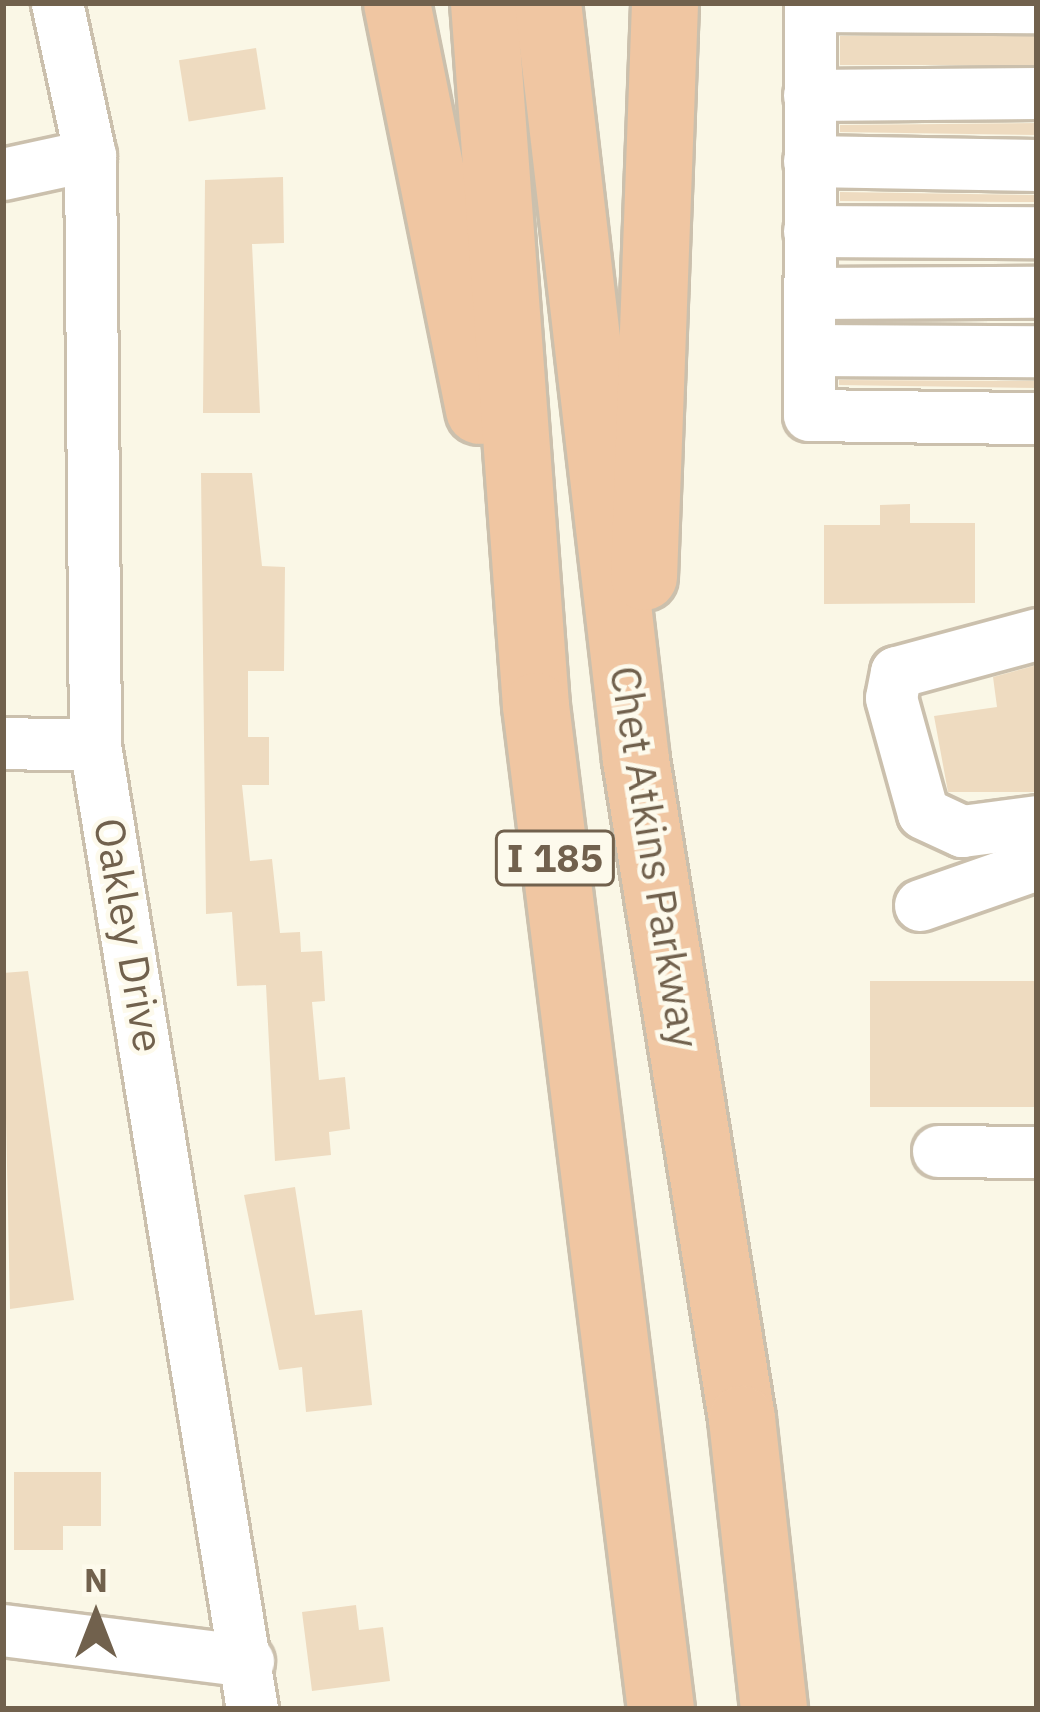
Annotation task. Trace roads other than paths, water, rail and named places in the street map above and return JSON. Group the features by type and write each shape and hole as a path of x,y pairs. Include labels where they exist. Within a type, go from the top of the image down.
{"highway":[{"path":"397,3 536,706"},
{"name":"I 185","path":"484,3 536,706 661,1709"},
{"name":"Chet Atkins Parkway","path":"548,3 636,760 742,1419 774,1709"},
{"path":"636,760 664,3"}],"street":[{"name":"Oakley Drive","path":"56,3 90,155 95,745 250,1685"},
{"path":"1037,7 810,4 809,95 809,415 1037,418"},
{"path":"809,95 1037,93"},
{"path":"3,174 90,155"},
{"path":"809,161 1037,165"},
{"path":"809,231 1037,232"},
{"path":"809,292 1037,292"},
{"path":"809,350 1037,351"},
{"path":"1037,634 896,672 891,698 923,813 962,831 1037,820"},
{"path":"3,743 95,745"},
{"path":"920,905 1037,864"},
{"path":"938,1151 1037,1152"},
{"path":"3,1630 250,1685"}]}
